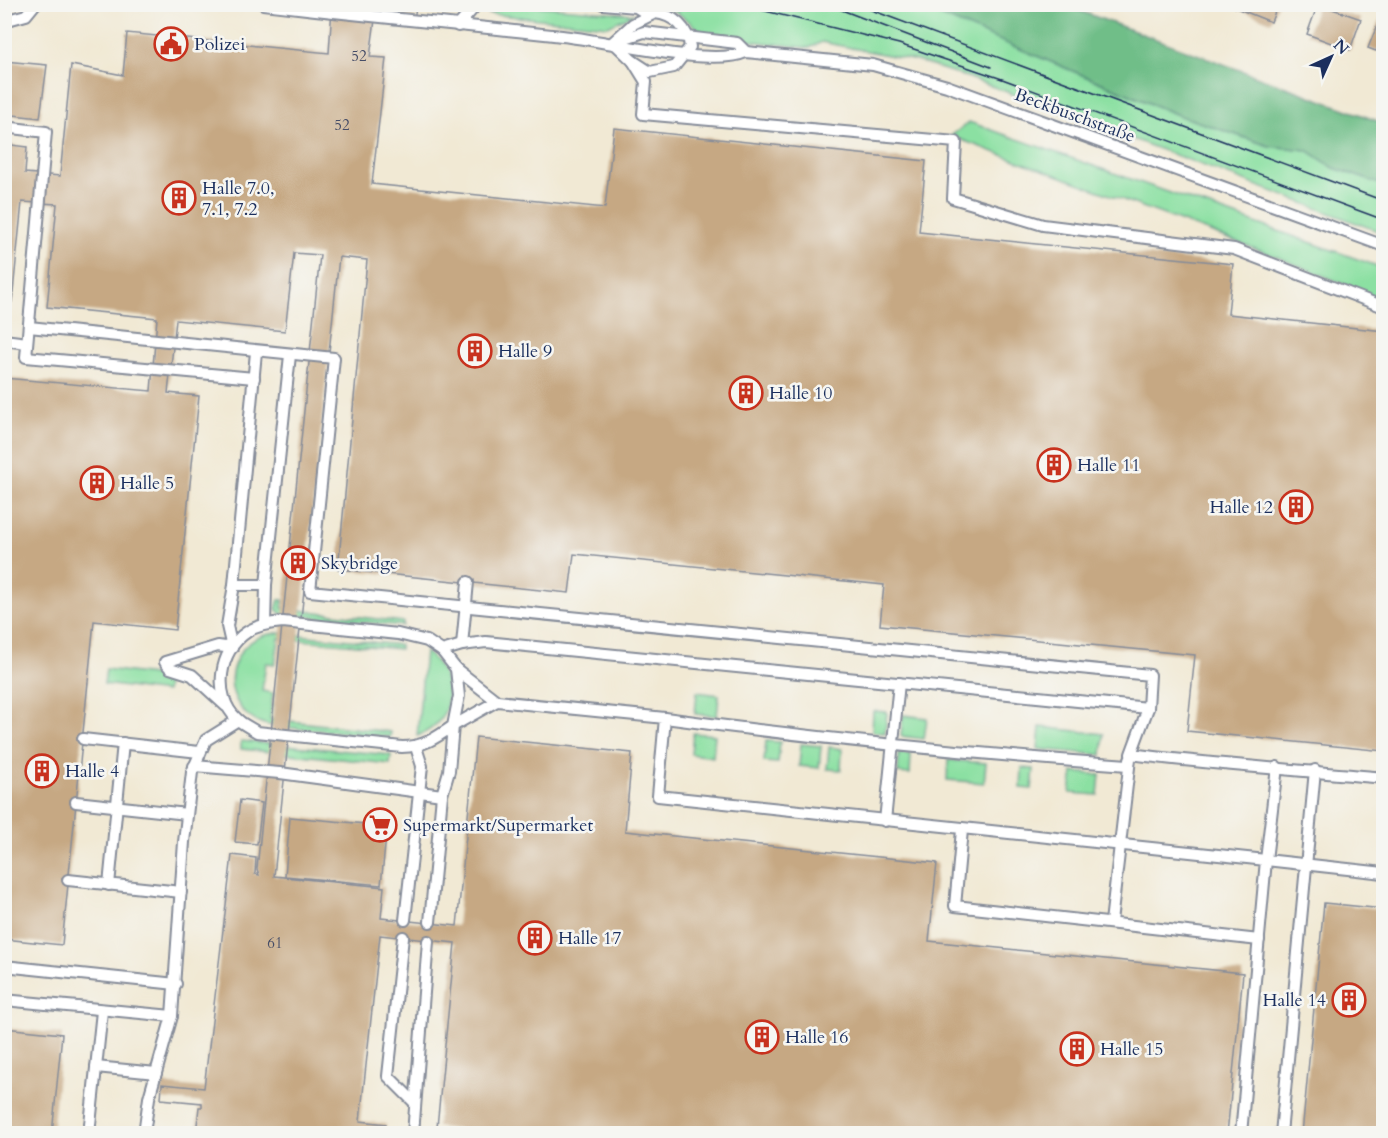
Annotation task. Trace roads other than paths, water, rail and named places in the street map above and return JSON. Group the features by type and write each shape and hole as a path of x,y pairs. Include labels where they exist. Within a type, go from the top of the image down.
{"lane":[{"path":"4,21 26,15 35,4"},
{"path":"263,4 613,42 633,61 650,72 674,67 685,56 690,47 689,38 681,25 664,14 649,15 636,8 603,4"},
{"path":"458,26 477,4"},
{"path":"613,42 649,15"},
{"name":"Beckbuschstraße","path":"613,42 644,32 737,43 746,52"},
{"name":"Beckbuschstraße","path":"613,42 685,56 736,57 746,52 873,65 909,74 1383,246"},
{"path":"633,61 646,82 643,114 956,142 953,198 1043,225 1234,249 1383,307"},
{"path":"4,127 46,132 26,357 254,378"},
{"path":"29,327 256,352 334,358 310,591 1150,675 1148,708 1130,760 1111,922"},
{"path":"4,340 27,343"},
{"path":"231,648 227,626 234,585 256,352"},
{"path":"265,624 266,585 290,355"},
{"path":"462,645 468,582"},
{"path":"234,585 266,585"},
{"path":"229,708 223,693 222,676 226,657 231,648 248,630 265,624 283,622 398,634 427,641 442,651 456,669 497,700 764,731 1039,759 1130,760 1249,768 1276,767 1383,778"},
{"path":"442,651 462,645 486,642 1148,708"},
{"path":"231,648 218,646 165,662 170,668 192,675 229,708 238,720 257,732 416,747 432,741 497,700"},
{"path":"430,922 442,795 449,771 453,726 459,696 456,669"},
{"path":"885,821 899,684"},
{"path":"665,718 658,796 1383,873"},
{"path":"144,1133 156,1073 172,1016 187,814 194,766 206,740 238,720"},
{"path":"83,739 199,752"},
{"path":"109,885 123,743"},
{"path":"405,920 422,766 416,747"},
{"path":"194,766 280,773 442,795"},
{"path":"1241,1134 1276,767"},
{"path":"1281,1134 1315,770"},
{"path":"76,802 187,814"},
{"path":"962,830 955,906 1259,940"},
{"path":"68,880 181,892"},
{"path":"403,937 388,1076 415,1103"},
{"path":"413,1134 428,941"},
{"path":"4,966 176,984"},
{"path":"4,1000 172,1016"},
{"path":"89,1134 102,1011"},
{"path":"96,1067 156,1073"}],"tram line":[{"path":"737,4 899,44 1005,80 1384,220"},
{"path":"826,4 991,67"},
{"path":"855,4 1384,201"}],"place":[{"name":"Polizei","path":"171,44"},
{"name":"Halle 7.0, 7.1, 7.2","path":"179,198"},
{"name":"Halle 9","path":"475,351"},
{"name":"Halle 10","path":"746,393"},
{"name":"Halle 11","path":"1054,465"},
{"name":"Halle 5","path":"97,483"},
{"name":"Halle 12","path":"1296,507"},
{"name":"Skybridge","path":"298,563"},
{"name":"Halle 4","path":"42,771"},
{"name":"Supermarkt/Supermarket","path":"380,825"},
{"name":"Halle 17","path":"535,938"},
{"name":"Halle 14","path":"1349,1000"},
{"name":"Halle 16","path":"762,1037"},
{"name":"Halle 15","path":"1077,1049"}]}
